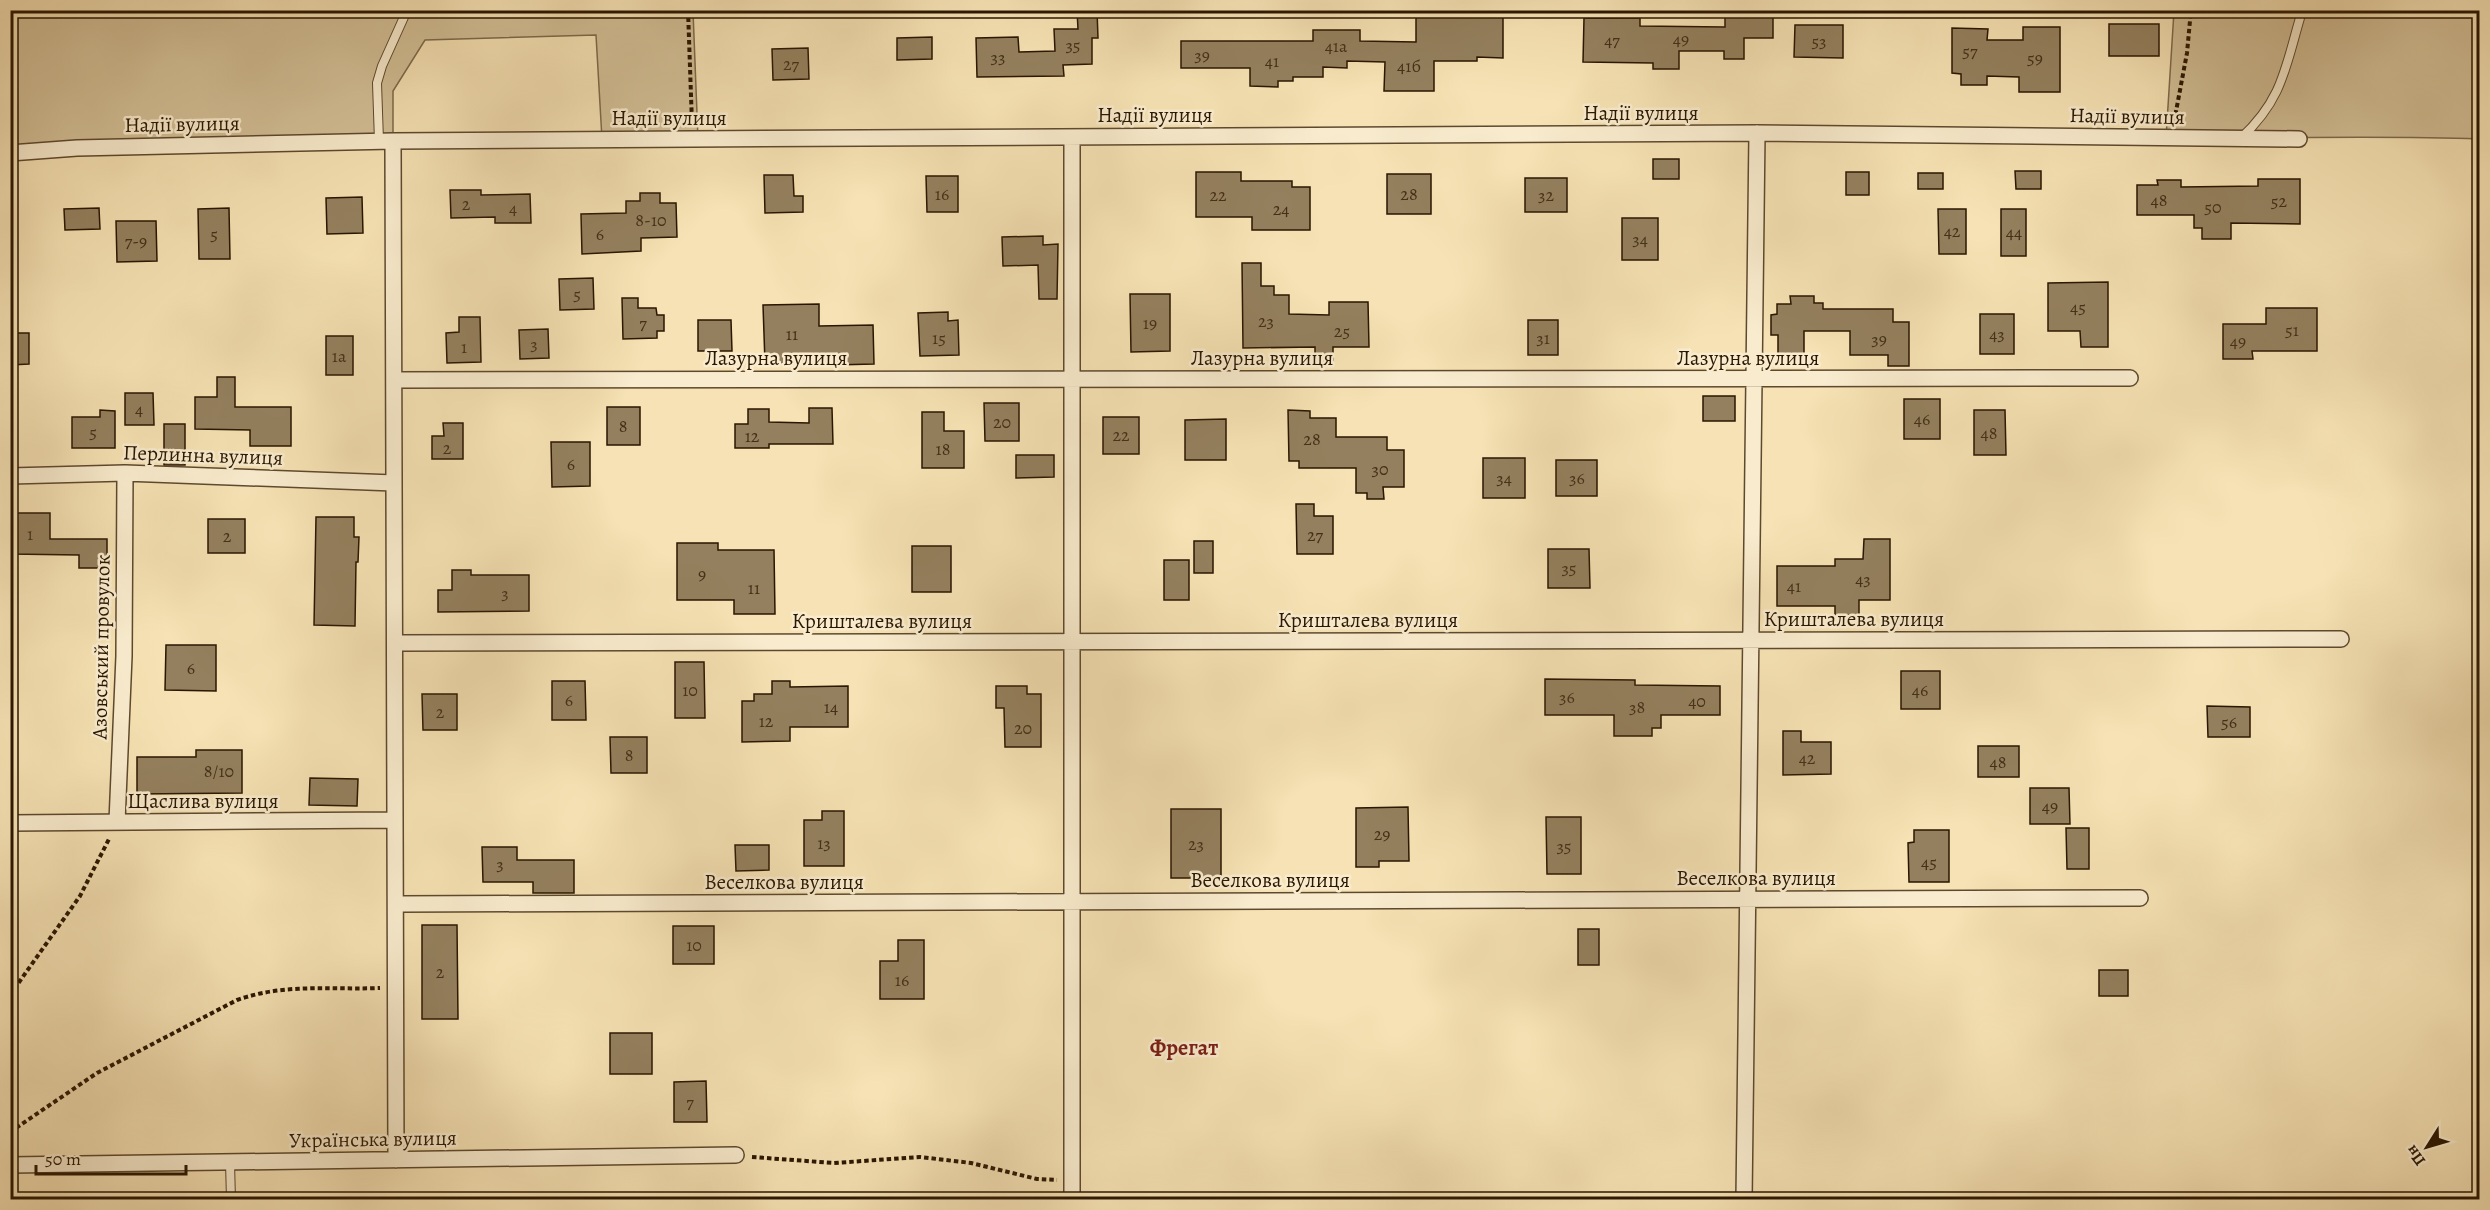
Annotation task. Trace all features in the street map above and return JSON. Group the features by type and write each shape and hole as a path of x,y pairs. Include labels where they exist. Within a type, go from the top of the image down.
{"street":[{"name":"Надії вулиця","path":"10,153 77,148 386,141 693,139 1757,133 2299,139"},
{"path":"1744,1200 1757,133"},
{"path":"1072,137 1072,1200"},
{"path":"386,141 394,380 396,1160"},
{"name":"Лазурна вулиця","path":"394,380 2130,378"},
{"name":"Перлинна вулиця","path":"10,476 124,473 394,483"},
{"name":"Азовський провулок","path":"117,822 124,656 124,473"},
{"name":"Кришталева вулиця","path":"395,643 2341,639"},
{"name":"Щаслива вулиця","path":"10,823 395,820"},
{"name":"Веселкова вулиця","path":"401,904 2140,898"},
{"name":"Українська вулиця","path":"10,1165 736,1155"}],"lane":[{"path":"386,141 377,84 382,66 404,17 403,10"},
{"path":"2240,139 2256,124 2270,105 2285,76 2300,18"},
{"path":"230,1162 231,1200"}],"path":[{"path":"688,10 693,139"},
{"path":"2170,138 2187,53 2191,10"},
{"path":"10,995 80,896 117,822"},
{"path":"10,1132 97,1073 237,1000 261,991 291,988 396,987"},
{"path":"736,1155 834,1163 920,1157 971,1163 1036,1179 1072,1182"}],"shaded area":[{"path":"11,11 693,11 698,139 602,139 596,35 425,40 393,91 393,141 11,153"},
{"path":"2174,11 2479,11 2479,139 2166,138"}],"building":[{"path":"1077,10 1097,10 1098,38 1092,38 1092,64 1063,65 1064,76 977,77 976,38 1018,37 1019,52 1055,51 1054,29 1078,29"},
{"path":"1456,10 1503,10 1503,58 1477,57 1477,61 1434,61 1434,91 1384,91 1385,62 1347,61 1347,68 1323,67 1323,77 1293,77 1293,81 1278,81 1278,87 1250,86 1250,68 1181,68 1181,41 1313,41 1313,30 1360,30 1360,41 1416,42 1416,14 1456,15"},
{"path":"1746,10 1773,10 1773,38 1744,38 1744,59 1724,59 1724,51 1679,51 1679,69 1653,69 1653,63 1583,62 1584,18 1640,18 1640,26 1725,27 1725,17 1746,17"},
{"path":"2109,24 2159,24 2159,56 2109,56"},
{"path":"1795,25 1843,25 1843,58 1794,57"},
{"path":"2023,27 2060,27 2060,92 2019,92 2019,77 1987,76 1987,85 1961,85 1961,74 1952,73 1952,28 1988,29 1987,40 2023,40"},
{"path":"932,37 932,59 897,60 897,38"},
{"path":"808,48 809,79 773,80 772,49"},
{"path":"1653,159 1679,159 1679,179 1653,179"},
{"path":"2015,171 2041,171 2041,189 2016,189"},
{"path":"1196,172 1241,172 1241,181 1292,181 1292,187 1310,187 1310,230 1252,230 1252,217 1196,217"},
{"path":"1846,172 1869,172 1869,195 1846,195"},
{"path":"1918,173 1943,173 1943,189 1918,189"},
{"path":"1387,174 1431,174 1431,214 1387,214"},
{"path":"764,175 793,175 794,196 803,196 803,212 765,213"},
{"path":"926,176 958,176 958,212 927,212"},
{"path":"1525,178 1567,178 1567,212 1525,212"},
{"path":"2258,179 2300,179 2300,224 2231,223 2231,239 2202,239 2202,228 2194,228 2194,215 2137,215 2137,185 2158,185 2157,180 2181,180 2181,187 2258,186"},
{"path":"450,190 481,190 481,195 530,194 531,223 495,223 495,217 451,218"},
{"path":"640,193 660,193 660,203 676,203 677,237 641,238 641,251 582,254 581,214 626,213 626,201 640,201"},
{"path":"362,197 363,233 327,234 326,198"},
{"path":"99,208 100,229 65,230 64,209"},
{"path":"229,208 230,259 199,259 198,209"},
{"path":"1938,209 1966,209 1966,254 1939,254"},
{"path":"2001,209 2026,209 2026,256 2001,256"},
{"path":"1622,218 1658,218 1658,260 1622,260"},
{"path":"116,221 156,221 157,261 117,262"},
{"path":"1043,236 1043,245 1058,244 1057,299 1039,299 1038,265 1003,266 1002,237"},
{"path":"1242,263 1261,263 1261,286 1274,286 1274,295 1289,295 1289,314 1329,315 1329,302 1368,302 1369,347 1333,347 1333,360 1315,361 1315,347 1243,348"},
{"path":"593,278 594,309 560,310 559,279"},
{"path":"2108,282 2108,347 2081,347 2080,331 2048,331 2048,283"},
{"path":"1130,294 1170,294 1170,351 1131,352"},
{"path":"1790,296 1814,296 1814,303 1823,303 1823,309 1893,309 1893,322 1909,322 1909,366 1888,366 1888,355 1850,355 1850,331 1804,331 1804,354 1778,354 1778,335 1771,335 1771,315 1777,314 1777,304 1791,304"},
{"path":"622,298 638,298 638,308 656,308 657,315 664,315 664,331 657,331 657,338 623,339"},
{"path":"819,304 819,326 873,325 874,364 765,363 763,305"},
{"path":"2266,308 2317,308 2317,351 2252,351 2253,359 2223,359 2223,324 2266,324"},
{"path":"948,312 948,321 958,320 959,355 920,356 918,313"},
{"path":"1980,314 2014,314 2014,354 1980,354"},
{"path":"459,317 480,317 481,362 447,363 446,333 459,332"},
{"path":"698,320 731,320 732,351 698,351"},
{"path":"1528,320 1558,320 1558,355 1528,355"},
{"path":"548,329 549,358 520,359 519,330"},
{"path":"10,333 29,333 29,364 10,365"},
{"path":"326,336 353,336 353,375 326,375"},
{"path":"217,377 235,377 235,407 291,407 291,446 250,446 250,430 195,429 195,397 217,397"},
{"path":"125,393 153,393 154,425 125,425"},
{"path":"1703,396 1735,396 1735,421 1703,421"},
{"path":"1904,399 1940,399 1940,439 1904,439"},
{"path":"984,403 1019,403 1019,441 985,441"},
{"path":"607,407 640,407 640,445 607,445"},
{"path":"809,408 832,408 833,444 769,444 769,448 735,448 735,424 748,424 748,409 769,409 769,422 809,423"},
{"path":"100,410 115,411 115,448 72,448 72,417 100,417"},
{"path":"1288,410 1310,411 1310,418 1336,418 1336,437 1387,437 1387,450 1404,450 1404,487 1383,487 1384,499 1367,499 1367,493 1356,493 1356,468 1299,468 1299,461 1289,461"},
{"path":"1974,410 2005,410 2006,455 1974,455"},
{"path":"922,412 944,412 944,431 964,431 964,468 922,468"},
{"path":"1103,417 1139,417 1139,454 1103,454"},
{"path":"1226,419 1226,460 1185,460 1185,420"},
{"path":"443,423 463,423 463,459 432,459 432,436 444,436"},
{"path":"164,424 185,424 185,465 164,465"},
{"path":"551,442 590,442 590,486 552,487"},
{"path":"1016,455 1054,455 1054,477 1016,478"},
{"path":"1483,458 1525,458 1525,498 1483,498"},
{"path":"1556,460 1597,460 1597,496 1556,496"},
{"path":"1296,504 1314,504 1314,516 1333,516 1333,554 1297,554"},
{"path":"10,513 50,513 50,539 107,539 107,568 79,568 79,555 10,554"},
{"path":"316,517 354,517 354,537 359,537 358,562 356,562 355,626 314,625"},
{"path":"208,519 245,519 245,553 208,553"},
{"path":"1864,539 1890,539 1890,600 1859,600 1859,615 1835,615 1835,606 1777,606 1777,566 1835,566 1835,559 1863,559"},
{"path":"1194,541 1213,541 1213,573 1194,573"},
{"path":"677,543 718,543 718,550 774,550 775,614 734,614 734,600 677,600"},
{"path":"912,546 951,546 951,592 912,592"},
{"path":"1548,549 1589,549 1590,588 1548,588"},
{"path":"1164,560 1189,560 1189,600 1164,600"},
{"path":"452,570 471,570 471,575 529,575 529,611 438,612 438,590 452,590"},
{"path":"166,645 216,645 216,691 165,690"},
{"path":"675,662 704,662 705,718 675,718"},
{"path":"1901,671 1940,671 1940,709 1901,709"},
{"path":"1545,679 1635,680 1635,685 1720,686 1720,715 1661,715 1661,728 1652,728 1652,736 1614,736 1614,715 1545,715"},
{"path":"552,681 585,681 586,720 552,720"},
{"path":"772,681 790,681 790,687 848,686 848,727 790,727 790,741 742,742 742,701 754,701 754,694 772,694"},
{"path":"996,686 1027,686 1027,694 1041,694 1041,747 1005,747 1004,708 996,708"},
{"path":"422,694 457,694 457,730 423,730"},
{"path":"2207,706 2250,707 2250,737 2208,737"},
{"path":"1783,731 1801,731 1801,742 1831,742 1831,774 1783,775"},
{"path":"610,737 647,737 647,773 611,773"},
{"path":"1978,746 2019,746 2019,777 1978,777"},
{"path":"196,750 242,750 242,793 137,794 137,757 196,757"},
{"path":"310,778 358,779 357,806 309,805"},
{"path":"2030,788 2069,788 2070,824 2030,824"},
{"path":"1408,807 1409,861 1379,861 1379,867 1356,867 1356,808"},
{"path":"1171,809 1221,809 1221,878 1171,878"},
{"path":"822,811 844,811 844,866 804,866 804,820 822,820"},
{"path":"1546,817 1581,817 1581,874 1547,874"},
{"path":"2066,828 2089,828 2089,869 2067,869"},
{"path":"1914,830 1949,830 1949,882 1909,882 1908,843 1914,842"},
{"path":"735,845 769,845 769,870 736,871"},
{"path":"482,847 517,847 517,860 574,860 574,893 533,893 533,882 483,882"},
{"path":"422,925 457,925 458,1019 422,1019"},
{"path":"673,926 714,926 714,964 673,964"},
{"path":"1578,929 1599,929 1599,965 1578,965"},
{"path":"898,940 924,940 924,999 880,999 880,961 898,961"},
{"path":"2099,970 2128,970 2128,996 2099,996"},
{"path":"610,1033 652,1033 652,1074 610,1074"},
{"path":"706,1081 707,1122 674,1122 674,1082"}],"district":[{"name":"Фрегат","path":"1184,1048"}]}
